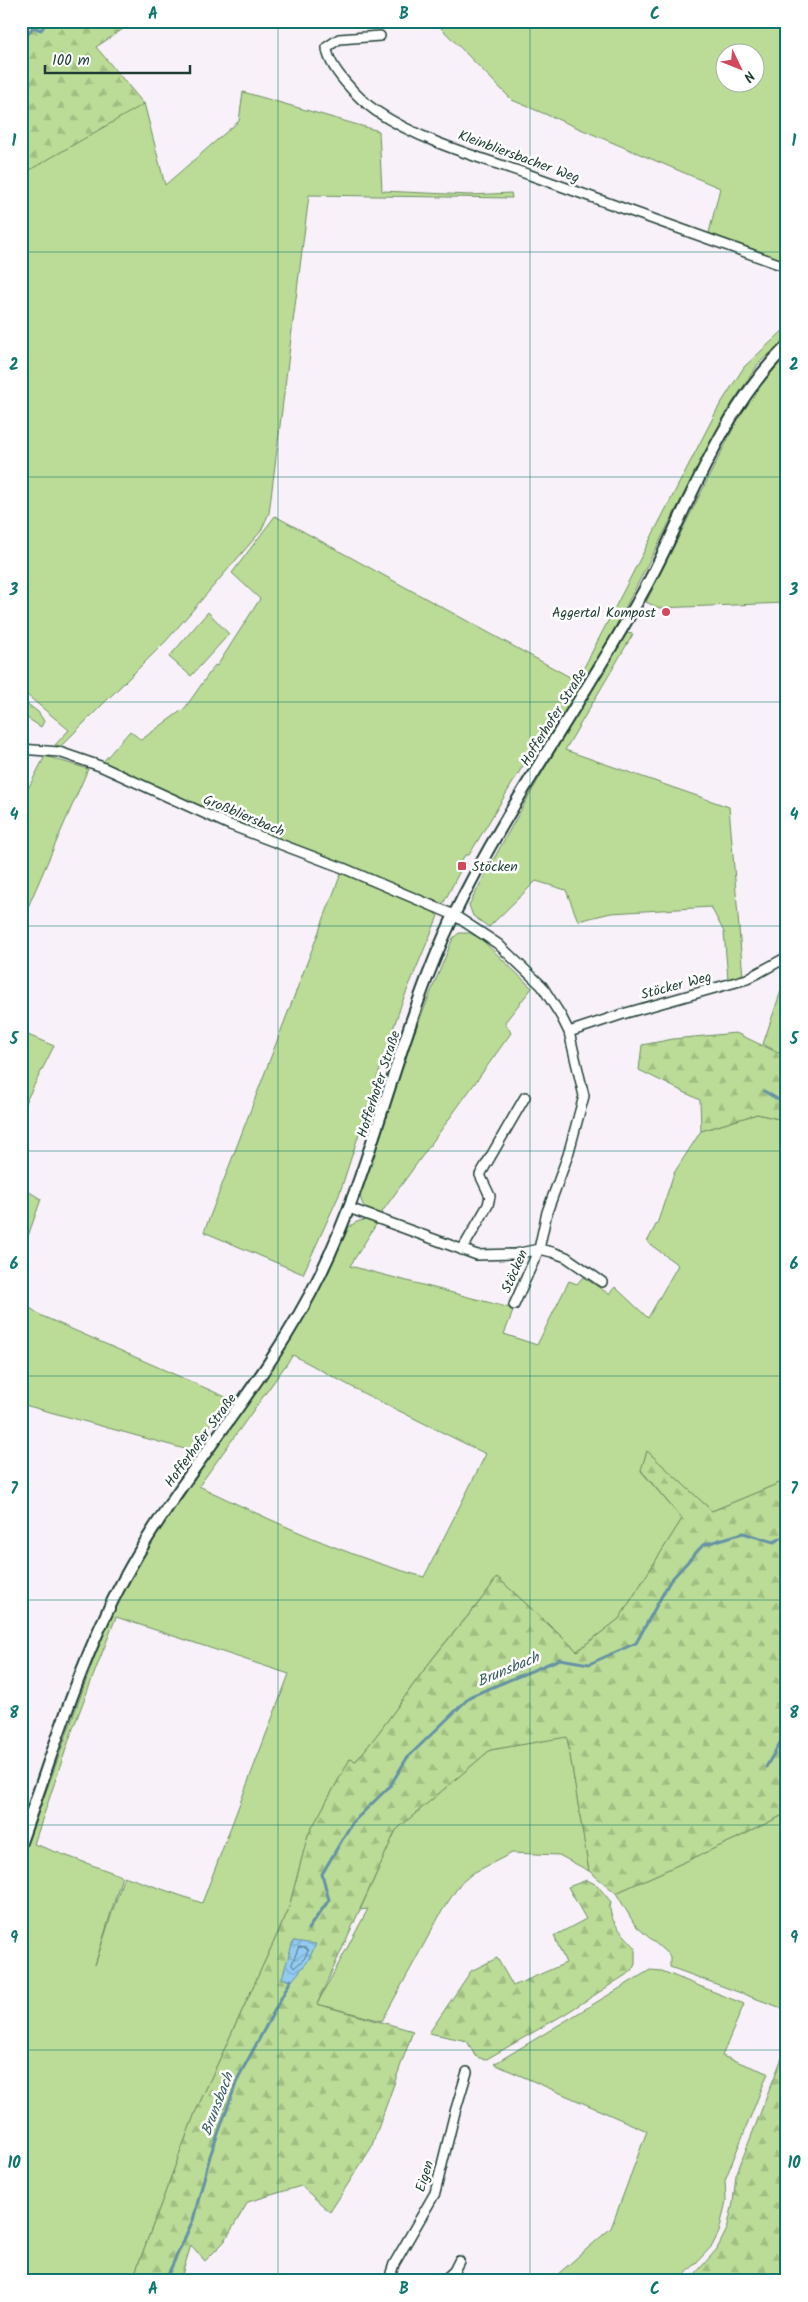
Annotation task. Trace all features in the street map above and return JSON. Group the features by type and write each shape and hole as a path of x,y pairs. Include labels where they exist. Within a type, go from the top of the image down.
{"street":[{"name":"Kleinbliersbacher Weg","path":"380,36 339,39 327,47 327,54 342,77 363,101 389,119 460,150 787,267"},
{"name":"Hofferhofer Straße","path":"21,1842 84,1668 118,1590 165,1512 242,1405 282,1345 317,1281 349,1208 419,1001 454,915 505,820 591,683 634,609 733,413 761,373 787,346"},
{"name":"Großbliersbach","path":"21,749 59,752 100,766 230,825 343,868 454,915"},
{"name":"Stöcken","path":"454,915 498,944 542,986 561,1016 568,1032 584,1096 568,1155 547,1212 539,1249 514,1305"},
{"name":"Stöcker Weg","path":"568,1032 626,1013 747,979 787,957"},
{"path":"462,1250 488,1205 490,1196 480,1175 525,1097"},
{"name":"Stöcken","path":"349,1208 477,1255 496,1256 539,1249 566,1257 602,1282"},
{"name":"Eigen","path":"392,2281 391,2273 394,2264 435,2193 467,2072"},
{"path":"443,2281 454,2271 459,2261"}],"green space":[{"path":"21,21 135,21 96,47 144,104 21,175"},
{"path":"443,21 787,21 787,263 708,237 720,188 512,100 439,26"},
{"path":"243,92 379,131 382,191 470,195 511,193 512,198 309,195 269,513 261,531 166,641 61,746 55,745 69,730 21,690 21,175 144,103 165,185 239,121"},
{"path":"787,327 787,338 759,363 727,411 606,645 552,735 544,731 469,855 465,855 458,866 460,871 443,904 178,800 102,763 130,731 141,740 185,708 215,665 217,666 260,599 232,573 275,516 577,681 718,408 744,367"},
{"path":"780,362 787,366 787,616 785,603 659,608 646,602 746,403"},
{"path":"208,612 229,634 191,676 169,657"},
{"path":"626,633 633,634 565,750 729,807 743,977 728,979 724,932 711,907 611,913 578,921 566,890 536,881 489,927 473,916 469,905 545,768"},
{"path":"21,699 38,712 44,721 41,727 21,714"},
{"path":"45,756 88,769 21,923 21,802"},
{"path":"342,871 426,906 438,916 401,1005 339,1195 303,1274 204,1232"},
{"path":"459,933 470,933 481,939 532,988 505,1022 511,1033 379,1216 366,1208 360,1194 406,1053 453,938"},
{"path":"787,973 787,1057 763,1044"},
{"path":"21,1032 54,1046 21,1111"},
{"path":"736,1033 787,1057 787,1121 757,1114 701,1131 700,1100 639,1070 642,1045 673,1039"},
{"path":"757,1114 787,1121 787,1480 712,1511 647,1451 641,1471 682,1519 619,1619 577,1651 497,1577 433,1658 356,1761 350,1759 308,1835 288,1911 195,2113 132,2281 21,2281 21,1861 110,1614 147,1549 284,1349 312,1301 349,1227 362,1220 377,1223 350,1266 514,1309 504,1334 537,1345 569,1281 577,1284 583,1277 609,1294 615,1287 648,1318 678,1265 647,1242 658,1221 674,1173 701,1131","holes":["293,1355 365,1394 486,1454 424,1577 338,1548 282,1525 199,1486","116,1617 289,1674 202,1903 124,1876 95,1965 122,1876 34,1844 72,1731"]},
{"path":"21,1187 41,1199 21,1256"},
{"path":"21,1302 42,1316 228,1398 192,1451 21,1404"},
{"path":"647,1451 712,1511 787,1480 787,1813 735,1839 616,1893 589,1871 567,1737 490,1750 396,1830 317,2004 413,2031 371,2148 330,2212 301,2186 248,2202 224,2242 205,2261 191,2245 180,2281 132,2281 195,2113 288,1911 308,1835 350,1759 356,1761 497,1577 577,1651 619,1619 682,1519 641,1470"},
{"path":"567,1736 589,1871 559,1855 512,1853 473,1873 460,1884 442,1911 382,2021 317,2004 368,1909 360,1910 396,1830 490,1750"},
{"path":"787,1813 787,2010 670,1967 670,1956 635,1925 616,1893 735,1839"},
{"path":"587,1880 597,1885 611,1902 610,1909 613,1921 635,1947 635,1964 632,1971 565,2014 485,2060 475,2056 467,2041 429,2033 471,1971 497,1958 513,1986 566,1963 554,1936 586,1919 568,1887"},
{"path":"650,1970 662,1971 744,2004 722,2056 768,2073 725,2180 726,2201 719,2232 712,2246 679,2281 550,2281 611,2228 647,2131 494,2064"},
{"path":"787,2045 787,2281 689,2281 717,2249 727,2229 733,2203 736,2175"}],"water":[{"path":"293,1941 316,1944 308,1961 291,1982 282,1978"}],"waterway":[{"path":"21,56 24,40 33,27 41,30 47,22 53,21"},
{"path":"764,1091 787,1105"},
{"name":"Brunsbach","path":"308,1929 329,1900 322,1874 352,1823 390,1786 407,1758 471,1696 560,1659 589,1664 636,1643 670,1581 703,1545 743,1533 774,1542 787,1535"},
{"path":"766,1767 787,1731"},
{"name":"Brunsbach","path":"165,2281 193,2220 210,2156 238,2078 291,1980"}],"place":[{"name":"Aggertal Kompost","path":"666,612"},
{"name":"Stöcken","path":"462,866"}]}
